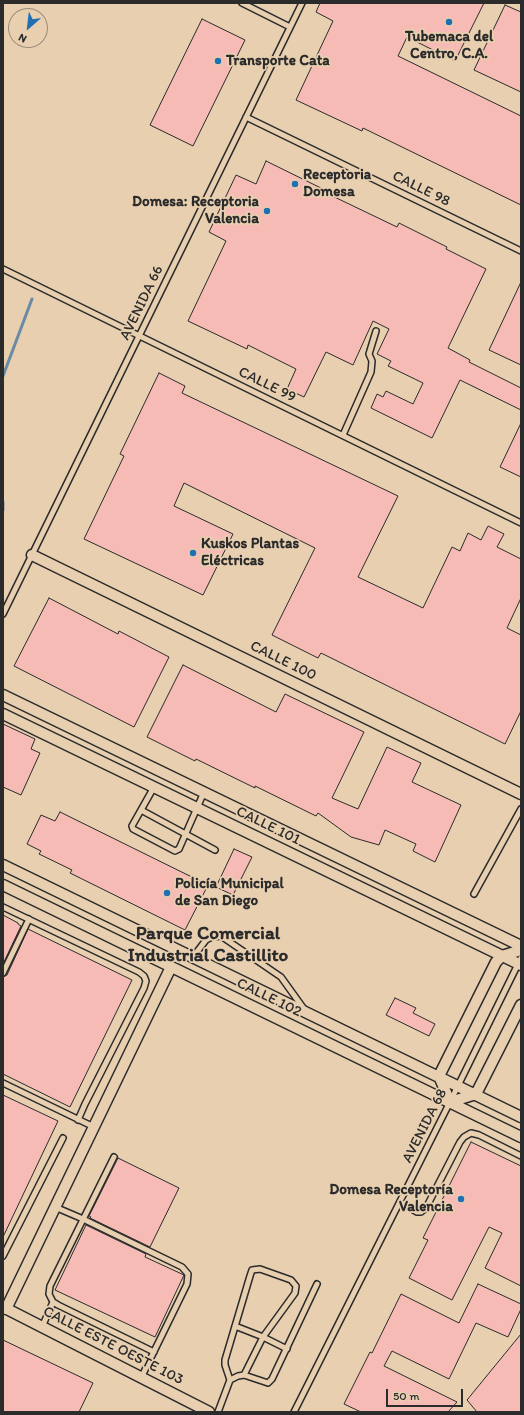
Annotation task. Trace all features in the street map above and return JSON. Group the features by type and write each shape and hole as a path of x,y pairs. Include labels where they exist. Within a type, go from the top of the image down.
{"street":[{"name":"CALLE 100","path":"32,555 521,794"},
{"name":"CALLE 101","path":"3,695 521,946"},
{"name":"CALLE 101","path":"3,714 502,956 520,962"},
{"name":"CALLE 102","path":"3,865 521,1117"},
{"name":"CALLE 102","path":"3,885 521,1137"},
{"path":"521,950 502,956 496,962 439,1076 450,1102 476,1094 521,1005"},
{"path":"4,1308 94,1128 171,967"},
{"name":"CALLE ESTE OESTE 103","path":"4,1308 209,1412"}],"lane":[{"path":"242,3 290,26"},
{"name":"AVENIDA 66","path":"3,614 302,3"},
{"name":"CALLE 98","path":"246,117 521,251"},
{"name":"CALLE 99","path":"3,269 521,522"},
{"path":"343,435 371,372 372,361 369,354 376,331"},
{"path":"154,787 132,826 133,829 175,851 179,849 204,792"},
{"path":"474,894 521,809"},
{"path":"141,810 215,850"},
{"path":"3,907 139,972 144,976 146,981 144,988 88,1097 78,1120"},
{"path":"3,973 29,920"},
{"path":"193,957 206,940 212,937 221,936 281,977 306,1012"},
{"name":"AVENIDA 68","path":"294,1412 520,962"},
{"path":"3,1083 94,1128"},
{"path":"400,1202 416,1212 421,1212 426,1208 460,1142 464,1137 471,1133 479,1135 521,1156"},
{"path":"3,1256 63,1138"},
{"path":"114,1157 50,1286 49,1294 53,1302 154,1352"},
{"path":"55,1207 182,1267 188,1274 187,1284 141,1378"},
{"path":"218,1412 230,1380 225,1365 225,1360 252,1270 260,1269 291,1280 296,1286 295,1293 263,1337 244,1376"},
{"path":"230,1380 238,1376 244,1376 268,1383 272,1379 317,1284"},
{"path":"42,1327 53,1302"},
{"path":"235,1326 263,1337 287,1349"}],"building":[{"path":"320,3 484,3 455,61 407,37 398,56 521,116 521,205 363,128 362,131 296,100 333,21 316,12"},
{"path":"505,5 521,12 521,92 474,70"},
{"path":"202,19 245,40 193,146 150,125"},
{"path":"266,161 325,190 324,192 397,227 399,223 447,247 446,249 486,269 448,348 470,360 469,362 521,388 521,410 460,380 432,438 371,408 377,394 383,397 386,391 413,404 423,383 388,366 391,361 377,354 389,329 373,321 353,365 326,352 304,397 287,389 296,369 248,345 247,349 188,321 226,241 209,232 236,175 256,184"},
{"path":"521,282 521,365 489,350"},
{"path":"159,373 185,386 182,393 398,496 358,577 423,608 452,547 460,551 468,533 481,540 488,526 504,534 497,547 521,559 521,598 507,628 521,635 521,711 505,744 321,653 318,658 272,635 315,548 184,483 174,506 233,534 203,595 84,539 124,456 120,454"},
{"path":"521,423 521,477 500,467"},
{"path":"49,598 118,634 119,631 169,657 134,727 14,666"},
{"path":"183,665 276,712 285,694 364,732 332,798 358,809 387,747 421,763 412,782 461,805 435,862 413,851 416,844 385,830 379,845 351,837 318,813 316,816 196,759 195,761 147,737"},
{"path":"3,724 35,739 31,749 40,753 21,795 3,787"},
{"path":"60,812 208,885 185,930 70,873 72,870 39,854 41,851 27,844 41,815 55,821"},
{"path":"234,849 252,857 233,895 216,887"},
{"path":"3,915 21,926 3,964"},
{"path":"28,929 132,980 70,1107 3,1074 3,977 7,975"},
{"path":"395,998 416,1008 413,1013 435,1024 429,1036 386,1015"},
{"path":"3,1095 58,1121 3,1237"},
{"path":"471,1142 521,1166 521,1286 485,1268 502,1233 489,1227 452,1300 409,1278 428,1240 423,1238"},
{"path":"118,1158 179,1188 150,1247 90,1218 91,1217 89,1216"},
{"path":"86,1225 146,1254 145,1257 184,1275 155,1337 55,1290"},
{"path":"478,1284 521,1304 521,1309 508,1337 476,1323 449,1379 392,1351 384,1366 457,1402 448,1412 361,1412 344,1404 370,1352 372,1353 401,1294 459,1323"},
{"path":"521,1334 521,1412 477,1412 467,1400"},
{"path":"3,1340 93,1383 79,1412 3,1412"}],"waterway":[{"path":"3,376 32,299"},
{"path":"3,502 3,510"}],"place":[{"name":"Tubemaca del Centro, C.A.","path":"449,22"},
{"name":"Transporte Cata","path":"218,61"},
{"name":"Receptoria Domesa","path":"295,184"},
{"name":"Domesa: Receptoria Valencia","path":"267,211"},
{"name":"Kuskos Plantas Eléctricas","path":"193,553"},
{"name":"Policía Municipal de San Diego","path":"167,893"},
{"name":"Domesa Receptoría Valencia","path":"461,1199"}],"district":[{"name":"Parque Comercial Industrial Castillito","path":"208,945"}]}
